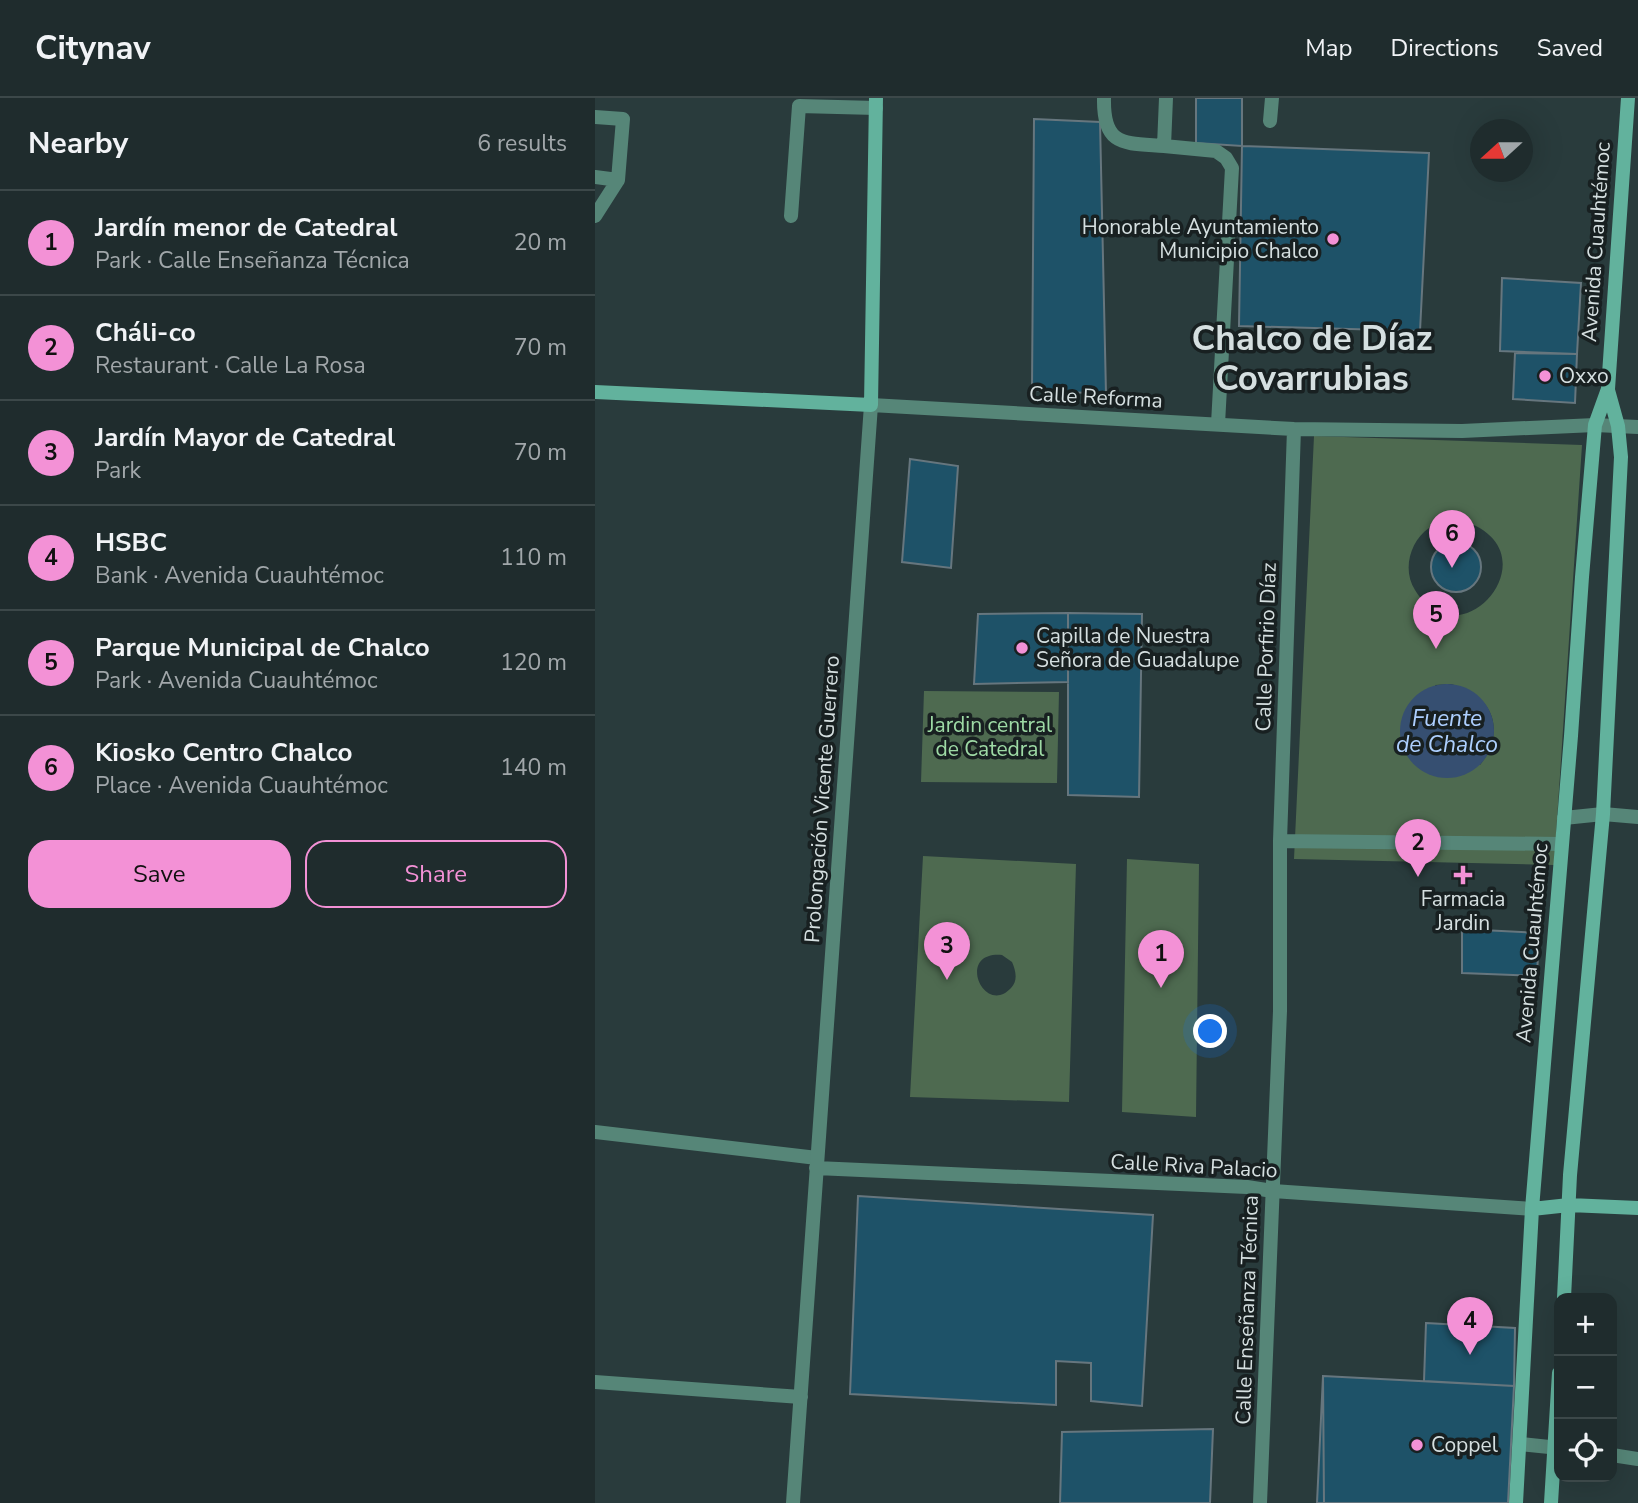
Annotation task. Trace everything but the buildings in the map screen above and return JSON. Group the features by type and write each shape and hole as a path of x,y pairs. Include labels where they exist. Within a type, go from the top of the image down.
{"main road":[{"name":"Avenida Cuauhtémoc","path":"1516,1503 1532,1209 1561,844 1595,425 1608,389 1628,98"},
{"name":"Prolongación Vicente Guerrero","path":"871,404 876,103"},
{"name":"Avenida Cuauhtémoc","path":"1564,1293 1570,1175 1603,814 1621,457 1618,426 1608,389"},
{"name":"Calle Reforma","path":"595,392 871,404"},
{"name":"Calle Riva Palacio","path":"1532,1209 1569,1205 1638,1208"},
{"path":"1551,1503 1554,1476"}],"street":[{"path":"1104,98 1107,126 1114,137 1123,143 1216,151 1226,158 1232,168 1218,425"},
{"path":"1164,146 1166,98"},
{"path":"1271,121 1272,98"},
{"path":"791,216 799,106 876,103"},
{"path":"595,117 622,119 618,180 595,216"},
{"path":"595,177 618,180"},
{"name":"Calle Reforma","path":"871,404 1294,429 1462,431 1595,425 1638,427"},
{"name":"Prolongación Vicente Guerrero","path":"793,1503 871,404"},
{"name":"Calle Porfirio Díaz","path":"1280,867 1294,429"},
{"path":"1564,818 1603,814 1638,817"},
{"path":"1280,841 1561,844"},
{"name":"Calle Enseñanza Técnica","path":"1260,1503 1280,1011 1280,867"},
{"name":"Calle Riva Palacio","path":"595,1132 817,1163 1247,1188 1532,1209"},
{"path":"595,1382 801,1397"},
{"path":"1520,1444 1554,1448"},
{"path":"1617,1456 1638,1459"}],"green space":[{"path":"1314,436 1582,445 1554,865 1294,859","holes":["1460,520 1488,534 1501,554 1501,575 1492,594 1476,609 1455,615 1434,610 1415,590 1409,574 1409,565 1413,548 1422,534 1436,524","1451,684 1477,696 1486,705 1491,716 1493,739 1480,765 1435,685"]},
{"name":"Jardin central de Catedral","path":"924,691 1059,692 1057,783 921,782"},
{"path":"923,856 1076,864 1069,1102 910,1097","holes":["1002,955 1012,962 1016,976 1011,988 1001,995 992,995 984,989 977,971 980,963 988,956"]},
{"path":"1127,859 1199,864 1196,1117 1122,1112"}],"water":[{"name":"Fuente de Chalco","path":"1447,684 1465,688 1480,698 1490,713 1494,731 1490,749 1480,764 1465,774 1447,778 1429,774 1414,764 1404,749 1400,731 1404,713 1414,698 1429,688"}],"place":[{"name":"Honorable Ayuntamiento Municipio Chalco","path":"1333,239"},
{"name":"Oxxo","path":"1545,376"},
{"name":"Kiosko Centro Chalco","path":"1452,568"},
{"name":"Capilla de Nuestra Señora de Guadalupe","path":"1022,648"},
{"name":"Parque Municipal de Chalco","path":"1436,649"},
{"name":"Farmacia Jardin","path":"1463,875"},
{"name":"Cháli-co","path":"1418,877"},
{"name":"Jardín Mayor de Catedral","path":"947,980"},
{"name":"Jardín menor de Catedral","path":"1161,988"},
{"name":"HSBC","path":"1470,1355"},
{"name":"Coppel","path":"1417,1445"}],"district":[{"name":"Chalco de Díaz Covarrubias","path":"1312,358"}]}
